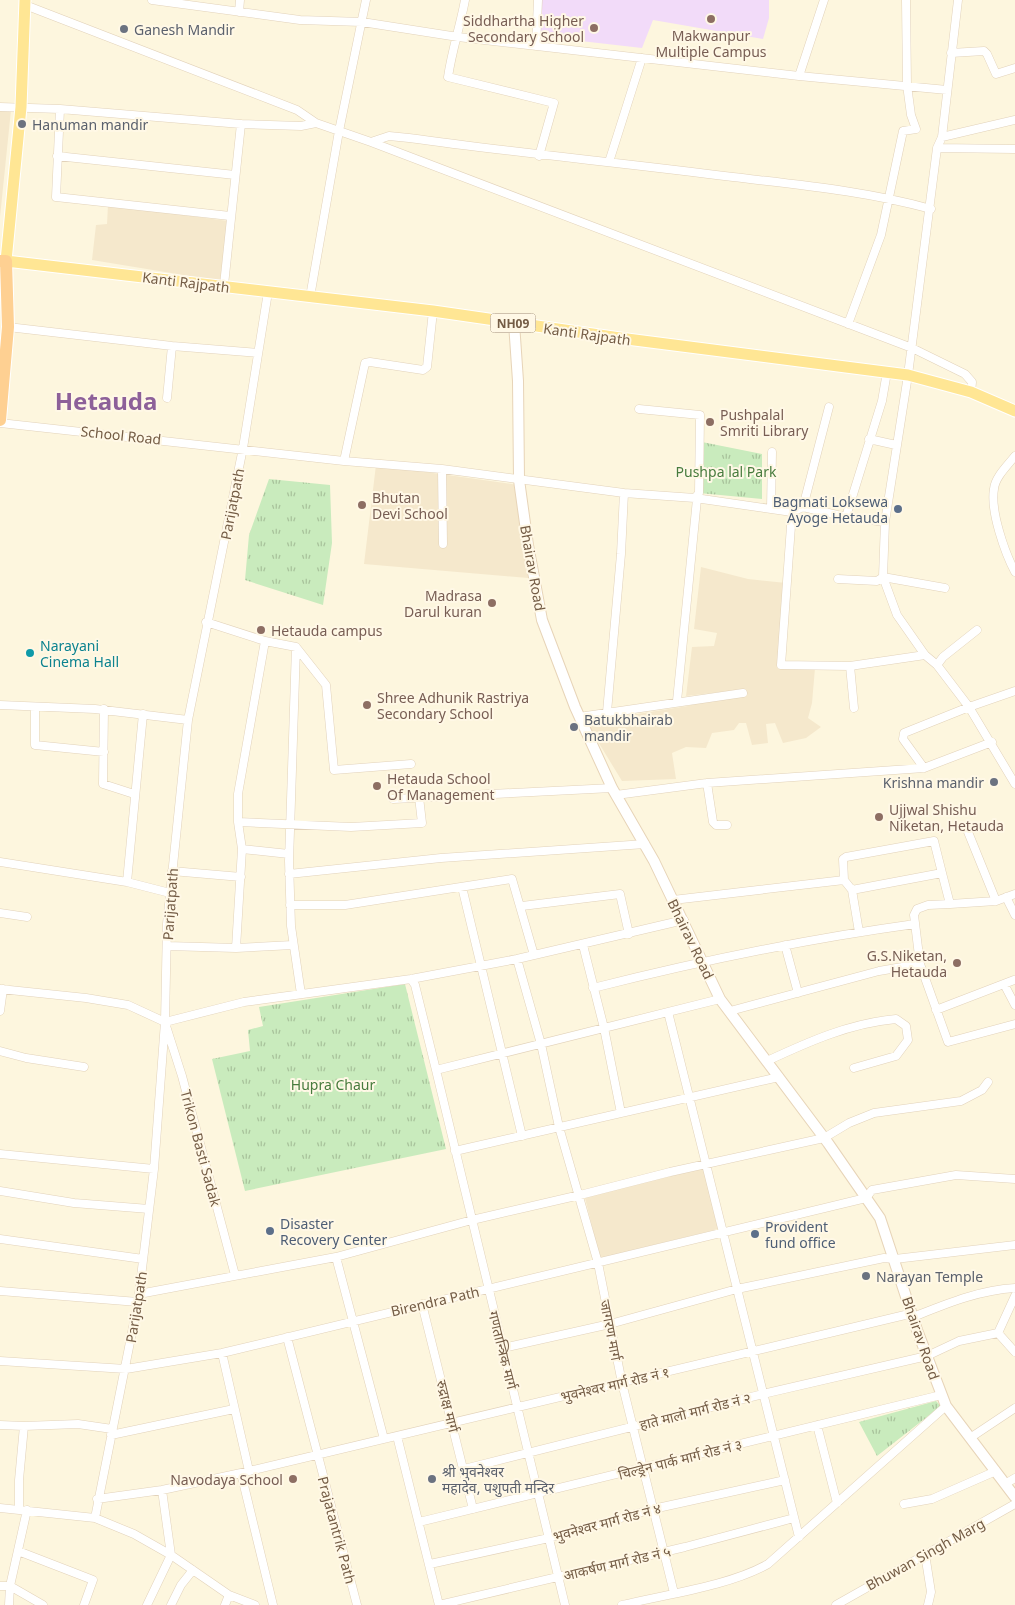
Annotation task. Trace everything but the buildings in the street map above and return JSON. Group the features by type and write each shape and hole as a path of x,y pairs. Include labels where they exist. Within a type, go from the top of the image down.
{"highway":[{"path":"0,421 8,327 3,261"}],"main road":[{"path":"3,261 21,106 25,2"},
{"name":"Kanti Rajpath","path":"3,261 224,285 268,292 433,311 888,372 908,375 971,392 1015,411"},
{"name":"Bhairav Road","path":"514,323 518,381 519,480 542,620 579,717 614,792 645,844 672,900 684,920 720,999 824,1138 880,1218 913,1317 946,1406 1015,1497"}],"street":[{"path":"152,0 300,20 362,22 458,37 799,76 947,90"},
{"path":"239,12 240,0"},
{"path":"310,297 366,0"},
{"path":"465,0 458,37 453,43 448,77 554,102 539,156"},
{"path":"536,46 538,0"},
{"path":"799,76 824,0"},
{"path":"848,324 879,242 903,131 916,129 911,114 907,85 906,0"},
{"path":"958,0 942,137 937,148 931,209 912,348 885,522 883,576 897,615 925,654 937,665 969,707 992,742 1015,784"},
{"path":"25,2 297,110 316,124 371,142 912,348 965,374 972,382 971,392"},
{"path":"951,53 984,51 996,74 1015,68"},
{"path":"609,162 642,58"},
{"path":"0,107 21,106 241,124 301,126 316,124"},
{"path":"60,109 56,197 230,216"},
{"path":"942,137 1015,120"},
{"path":"224,285 241,124"},
{"path":"371,142 389,136 539,156 782,182 889,197 931,209"},
{"path":"937,148 1015,150"},
{"path":"57,156 235,175"},
{"name":"Parijatpath","path":"95,1518 97,1499 126,1369 139,1298 154,1169 165,1022 170,893 188,720 206,622 243,448 268,292"},
{"path":"344,461 365,363 370,362 423,370 427,367 433,311"},
{"path":"8,327 172,346 258,353"},
{"path":"168,398 172,346"},
{"path":"846,516 865,460 868,439 882,400 888,372"},
{"path":"803,506 829,407"},
{"path":"639,409 700,415 699,493 696,499 677,701"},
{"name":"School Road","path":"0,421 344,461 442,469 519,480 696,499 792,512"},
{"path":"868,439 896,444"},
{"path":"771,509 772,452"},
{"path":"1015,456 994,487 994,504 1004,547 1015,572"},
{"path":"442,469 443,544"},
{"path":"607,712 621,554 624,492"},
{"path":"885,522 846,516 803,506 792,512 781,666 850,666 925,654"},
{"path":"838,579 877,581 883,576"},
{"path":"883,576 945,588"},
{"path":"206,622 265,641 296,647 326,685 332,767 334,770 410,764"},
{"path":"937,665 943,657 977,630"},
{"path":"236,948 242,848 238,822 238,794 265,641"},
{"path":"296,647 289,874 293,945 301,994"},
{"path":"850,666 854,708"},
{"path":"924,768 903,739 904,733 1015,691"},
{"path":"579,717 677,701 743,693"},
{"path":"0,705 104,709 188,720"},
{"path":"35,707 35,745 104,752"},
{"path":"104,709 104,786 134,794"},
{"path":"127,882 134,794 144,714"},
{"path":"393,799 614,792 707,783 924,768 992,742"},
{"path":"707,783 713,822 716,825 726,825"},
{"path":"238,822 290,826 351,827 422,823 419,797"},
{"path":"966,827 996,901"},
{"path":"859,932 852,890 844,880 844,859 846,857 934,841 950,904"},
{"path":"289,874 441,858 645,844"},
{"path":"242,848 289,854"},
{"path":"0,862 127,882 170,893"},
{"path":"172,871 240,877"},
{"path":"852,890 942,873"},
{"path":"290,905 346,905 512,880 522,906 534,955"},
{"path":"672,900 844,880"},
{"path":"462,887 522,1136"},
{"path":"522,906 620,894 629,934"},
{"path":"1015,894 996,901 928,905 917,909 914,915 920,964 950,1043 1015,1024"},
{"path":"1006,897 1015,915"},
{"path":"0,913 27,917"},
{"path":"0,1011 1,989 86,998 128,1006 165,1022 244,1002 411,979 517,959 684,920"},
{"path":"593,988 701,960 915,924"},
{"path":"167,946 236,948 293,945"},
{"path":"583,945 604,1028 621,1113"},
{"path":"785,945 798,993"},
{"name":"जागरण मार्ग","path":"517,959 541,1044 559,1128 598,1263 622,1383 674,1593"},
{"path":"730,1011 879,971 920,964"},
{"name":"गणतान्त्रिक मार्ग","path":"411,979 415,985 436,1070 565,1605"},
{"path":"936,1010 1014,980"},
{"path":"1004,984 1015,1005"},
{"path":"436,1070 720,999"},
{"path":"668,1012 799,1538"},
{"path":"767,1061 814,1039 856,1026 896,1019 906,1026 908,1040 896,1056 854,1068"},
{"name":"Trikon Basti Sadak","path":"165,1022 182,1076 235,1275"},
{"path":"0,1051 26,1058 84,1067"},
{"path":"455,1151 779,1077"},
{"path":"0,1291 139,1298 235,1275 336,1257 472,1220 824,1138 849,1123 874,1113 961,1101 982,1090 988,1082"},
{"path":"0,1154 154,1169"},
{"name":"Birendra Path","path":"0,1361 126,1369 222,1353 866,1198 872,1190 956,1175 1015,1179"},
{"path":"0,1191 74,1203 149,1209"},
{"path":"0,1239 143,1259"},
{"path":"503,1348 610,1324 737,1289 884,1258 895,1259 1015,1245"},
{"path":"336,1257 384,1438"},
{"name":"भुवनेश्वर मार्ग रोड नं १","path":"97,1499 162,1490 249,1471 905,1315 913,1317 960,1299 990,1291 1015,1288"},
{"path":"1015,1296 998,1333 1015,1352"},
{"name":"रुद्राक्ष मार्ग","path":"422,1304 473,1508"},
{"name":"हाते मालो मार्ग रोड नं २","path":"464,1469 763,1394 927,1356 959,1342 998,1333"},
{"name":"Prajatantrik Path","path":"287,1337 357,1605"},
{"path":"222,1353 249,1471"},
{"name":"चिल्ड्रेन पार्क मार्ग रोड नं ३","path":"419,1522 941,1395"},
{"path":"622,1605 753,1572 768,1564 946,1406"},
{"path":"970,1438 1015,1408"},
{"path":"0,1425 78,1424 112,1432 234,1409"},
{"path":"9,1605 10,1586 18,1551 23,1509 19,1480 24,1426"},
{"path":"817,1426 836,1503"},
{"path":"396,1436 439,1605"},
{"path":"904,1504 932,1499 996,1471"},
{"path":"240,1473 273,1605"},
{"path":"1005,1484 1015,1478"},
{"name":"भुवनेश्वर मार्ग रोड नं ४","path":"430,1564 549,1538 653,1509 785,1480"},
{"path":"147,1605 171,1555 162,1490"},
{"name":"Bhuwan Singh Marg","path":"836,1605 1015,1504"},
{"path":"0,1508 95,1518 134,1534 171,1555 229,1595 253,1605"},
{"name":"आकर्षण मार्ग रोड नं ५","path":"439,1605 664,1552 794,1518"},
{"path":"18,1551 93,1580 84,1605"},
{"path":"925,1554 931,1592 928,1605"},
{"path":"171,1605 181,1585 193,1570"},
{"path":"0,1586 10,1586 44,1605"},
{"path":"225,1605 229,1595"}],"shaded area":[{"path":"542,0 769,0 769,18 763,39 653,20 642,48 537,36"},
{"path":"11,110 0,217 0,111"},
{"path":"108,205 228,221 220,281 92,260 96,225 107,224"},
{"path":"376,465 518,485 528,578 364,564"},
{"path":"701,567 748,579 786,583 778,669 815,668 812,703 808,718 821,727 806,738 783,743 775,723 766,724 768,743 752,745 746,723 739,723 734,730 712,733 706,748 686,747 672,753 676,779 622,781 586,722 688,706 746,689 686,696 692,647 714,646 717,633 694,629"},
{"path":"703,1168 718,1229 600,1258 585,1198"}],"green space":[{"name":"Pushpa lal Park","path":"702,442 762,454 762,499 699,493"},
{"path":"269,479 330,485 332,543 323,605 245,580 249,535"},
{"name":"Hupra Chaur","path":"405,984 446,1149 245,1191 212,1059 250,1051 248,1030 263,1026 259,1007"},
{"path":"936,1401 941,1406 877,1456 859,1422"}],"place":[{"name":"Makwanpur Multiple Campus","path":"711,19"},
{"name":"Siddhartha Higher Secondary School","path":"594,28"},
{"name":"Ganesh Mandir","path":"124,29"},
{"name":"Hanuman mandir","path":"22,124"},
{"name":"Pushpalal Smriti Library","path":"710,422"},
{"name":"Bhutan Devi School","path":"362,505"},
{"name":"Bagmati Loksewa Ayoge Hetauda","path":"898,509"},
{"name":"Madrasa Darul kuran","path":"492,603"},
{"name":"Hetauda campus","path":"261,630"},
{"name":"Narayani Cinema Hall","path":"30,653"},
{"name":"Shree Adhunik Rastriya Secondary School","path":"367,705"},
{"name":"Batukbhairab mandir","path":"574,727"},
{"name":"Krishna mandir","path":"994,782"},
{"name":"Hetauda School Of Management","path":"377,786"},
{"name":"Ujjwal Shishu Niketan, Hetauda","path":"879,817"},
{"name":"G.S.Niketan, Hetauda","path":"957,963"},
{"name":"Disaster Recovery Center","path":"270,1231"},
{"name":"Provident fund office","path":"755,1234"},
{"name":"Narayan Temple","path":"866,1276"},
{"name":"Navodaya School","path":"293,1479"},
{"name":"श्री भुवनेश्वर महादेव, पशुपती मन्दिर","path":"432,1479"}],"district":[{"name":"Hetauda","path":"106,400"}]}
